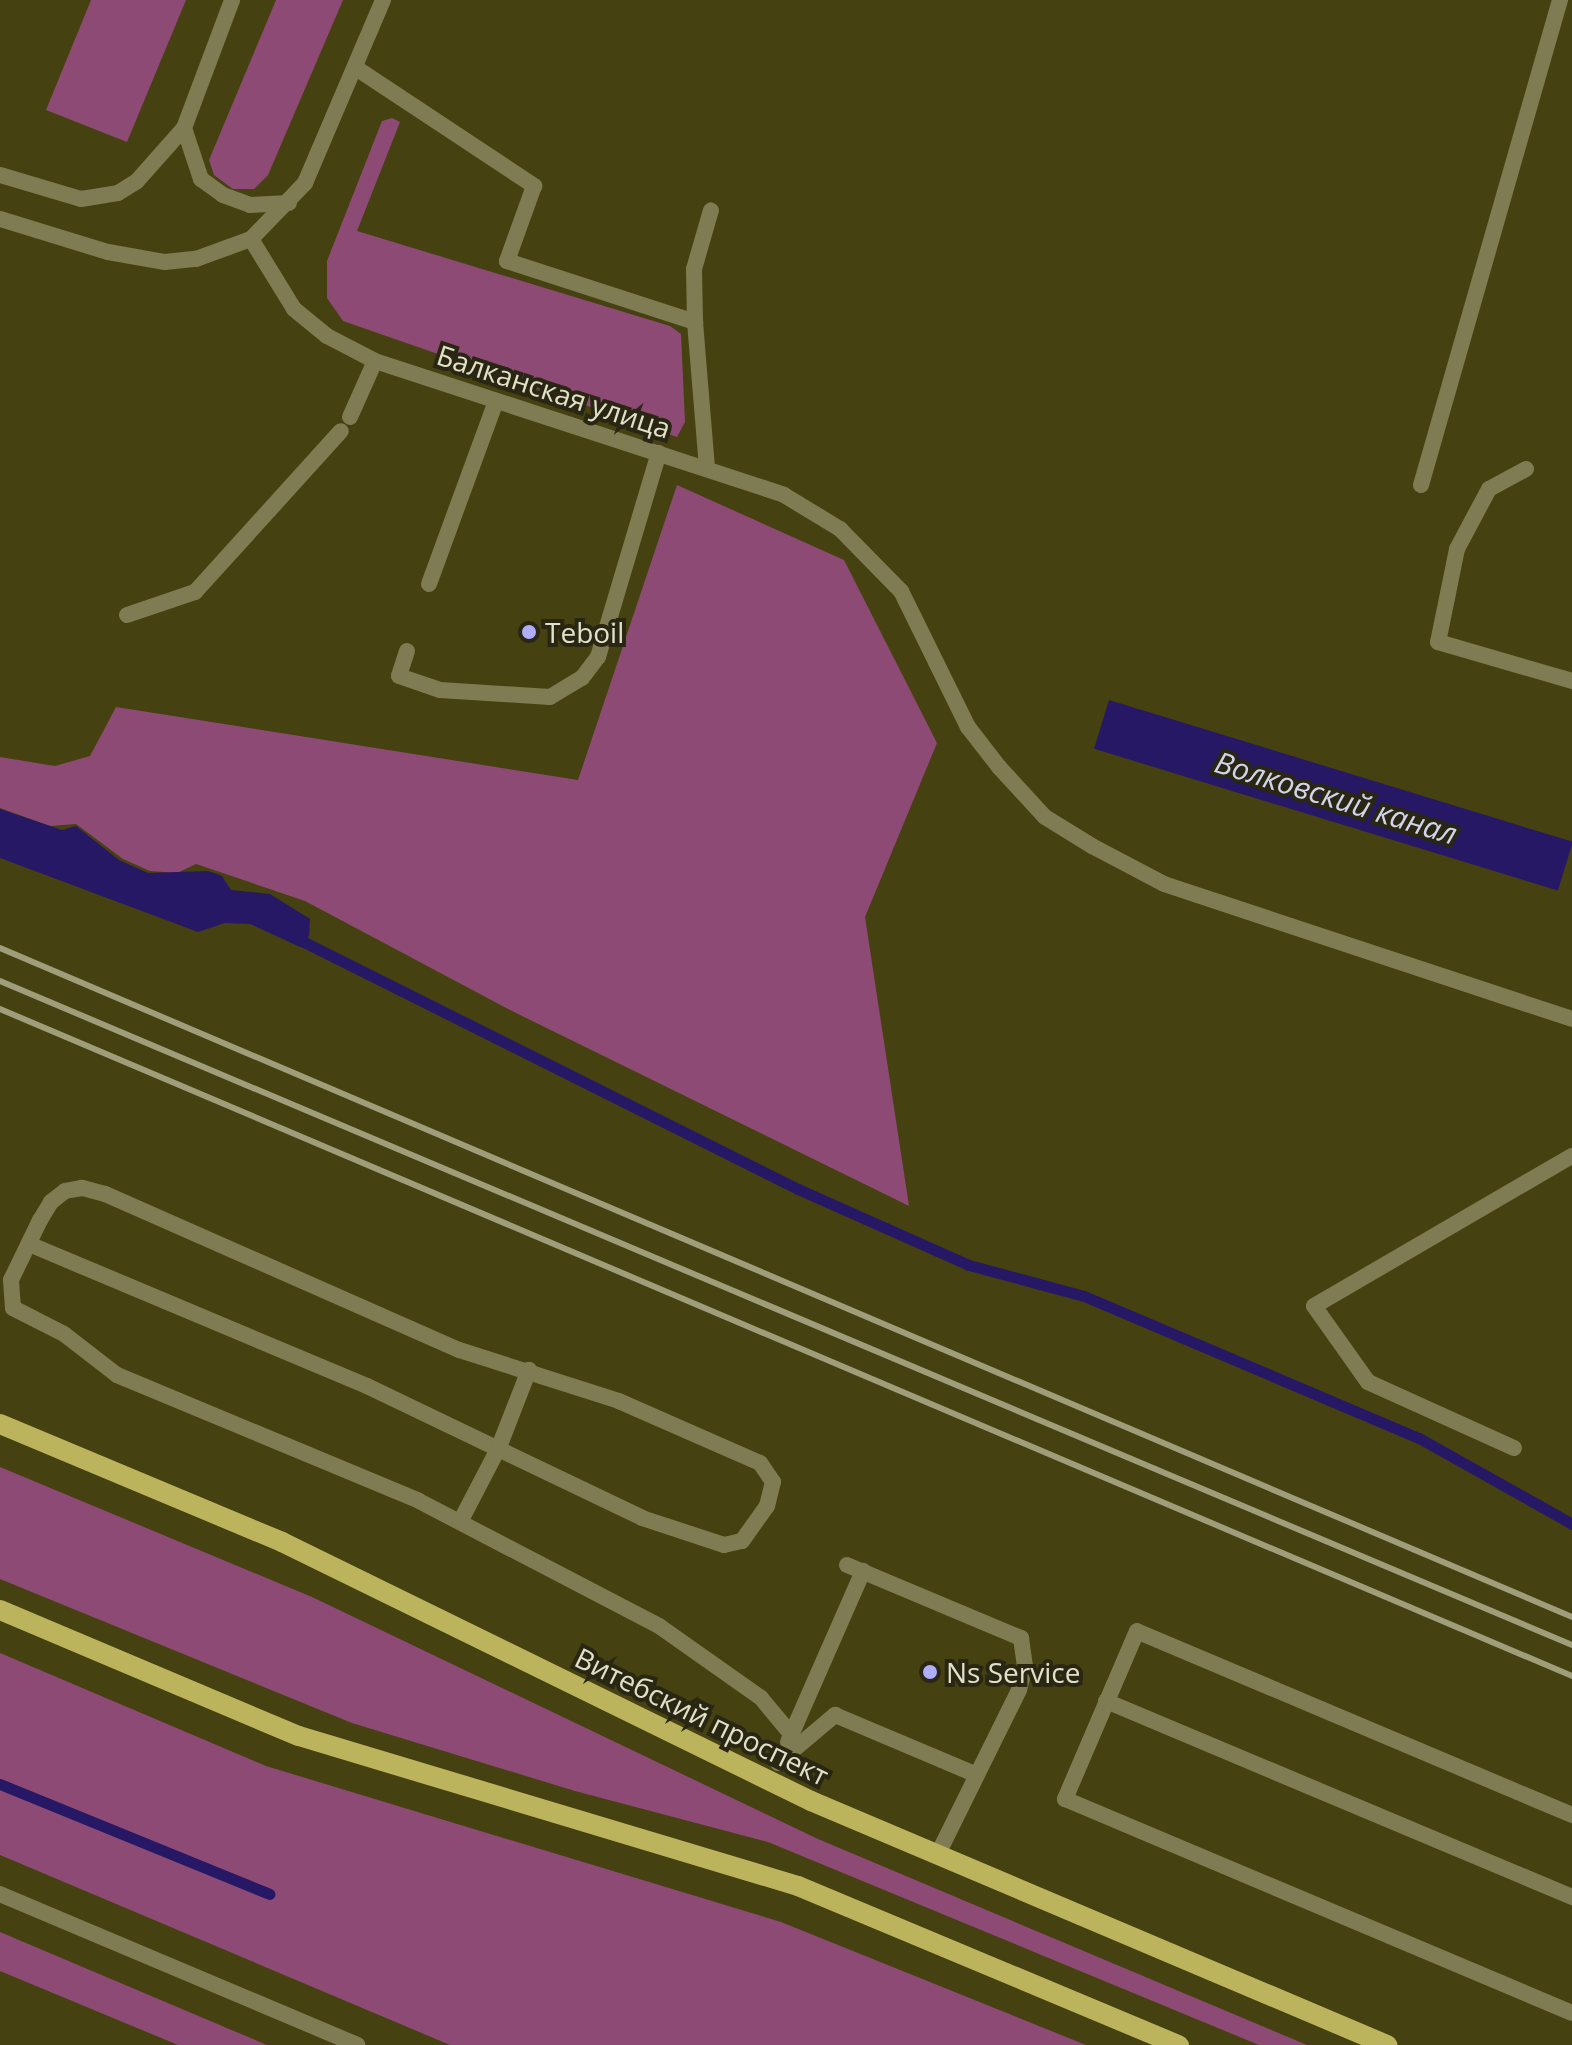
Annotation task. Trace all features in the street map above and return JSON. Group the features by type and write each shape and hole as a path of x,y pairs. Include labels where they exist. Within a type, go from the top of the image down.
{"main road":[{"name":"Витебский проспект","path":"0,1424 282,1542 774,1772 937,1856 1387,2045"},
{"path":"0,1610 299,1736 809,1890 1179,2045"}],"street":[{"path":"0,175 81,199 97,199 137,181 184,128 232,0"},
{"path":"0,219 108,252 165,262 224,252 251,239 289,203 325,144 383,0"},
{"path":"1421,485 1560,0"},
{"path":"356,68 534,186 507,261 695,322"},
{"path":"184,128 201,179 223,195 250,205 289,203"},
{"path":"707,468 695,322 694,269 711,210"},
{"name":"Балканская улица","path":"251,239 294,309 327,336 375,361 784,495 840,529 873,557 901,591 968,727 1045,817 1164,884 1572,1019"},
{"path":"127,615 195,592 346,424 375,361"},
{"path":"429,584 496,401"},
{"path":"407,651 399,676 440,690 550,697 582,678 598,657 659,453"},
{"path":"1526,469 1489,489 1457,549 1438,642 1572,681"},
{"path":"1514,1448 1368,1382 1314,1306 1572,1156"},
{"path":"29,1244 499,1447 642,1518 724,1545 742,1541 767,1506 773,1482 760,1463 619,1401 459,1350 82,1188 65,1191 51,1202 29,1244 8,1295 13,1308 33,1322 64,1334 117,1375 460,1522 659,1626 761,1698 791,1734"},
{"path":"460,1522 499,1447 529,1370"},
{"path":"847,1565 1021,1638 1025,1666 1019,1690 937,1856"},
{"path":"774,1772 863,1571"},
{"path":"1572,1815 1137,1631 1065,1799 1572,2013"},
{"path":"805,1701 977,1775"},
{"path":"1106,1701 1572,1897"},
{"path":"774,1772 835,1715"},
{"path":"0,1894 357,2045"}],"shaded area":[{"path":"91,0 186,0 127,142 46,110"},
{"path":"276,0 343,0 268,175 254,189 233,189 214,175 209,160"},
{"path":"392,118 400,122 357,231 670,326 681,334 685,422 677,437 343,321 327,298 327,261 382,121"},
{"path":"677,485 844,560 937,743 865,917 909,1206 514,1012 305,901 196,864 177,873 150,871 123,859 76,824 50,826 0,808 0,757 55,766 90,756 116,707 578,780"},
{"path":"0,1467 312,1597 818,1839 1307,2045 1259,2045 768,1842 575,1791 352,1723 0,1579"},
{"path":"0,1653 266,1766 781,1922 1086,2045 450,2045 0,1855"},
{"path":"0,1932 267,2045 178,2045 0,1971"}],"water":[{"name":"Волковский канал","path":"1109,700 1572,842 1558,891 1094,749"},
{"path":"0,809 62,830 76,826 119,860 148,873 208,871 222,876 231,890 270,894 310,919 309,936 300,947 250,924 225,923 198,932 0,858"}],"waterway":[{"path":"292,936 798,1189 969,1265 1084,1296 1419,1438 1572,1524"},
{"path":"0,1784 269,1894"}],"railway":[{"path":"0,948 1572,1617"},
{"path":"0,981 1572,1645"},
{"path":"0,1009 1572,1676"}],"place":[{"name":"Teboil","path":"529,632"},
{"name":"Ns Service","path":"930,1672"}]}
